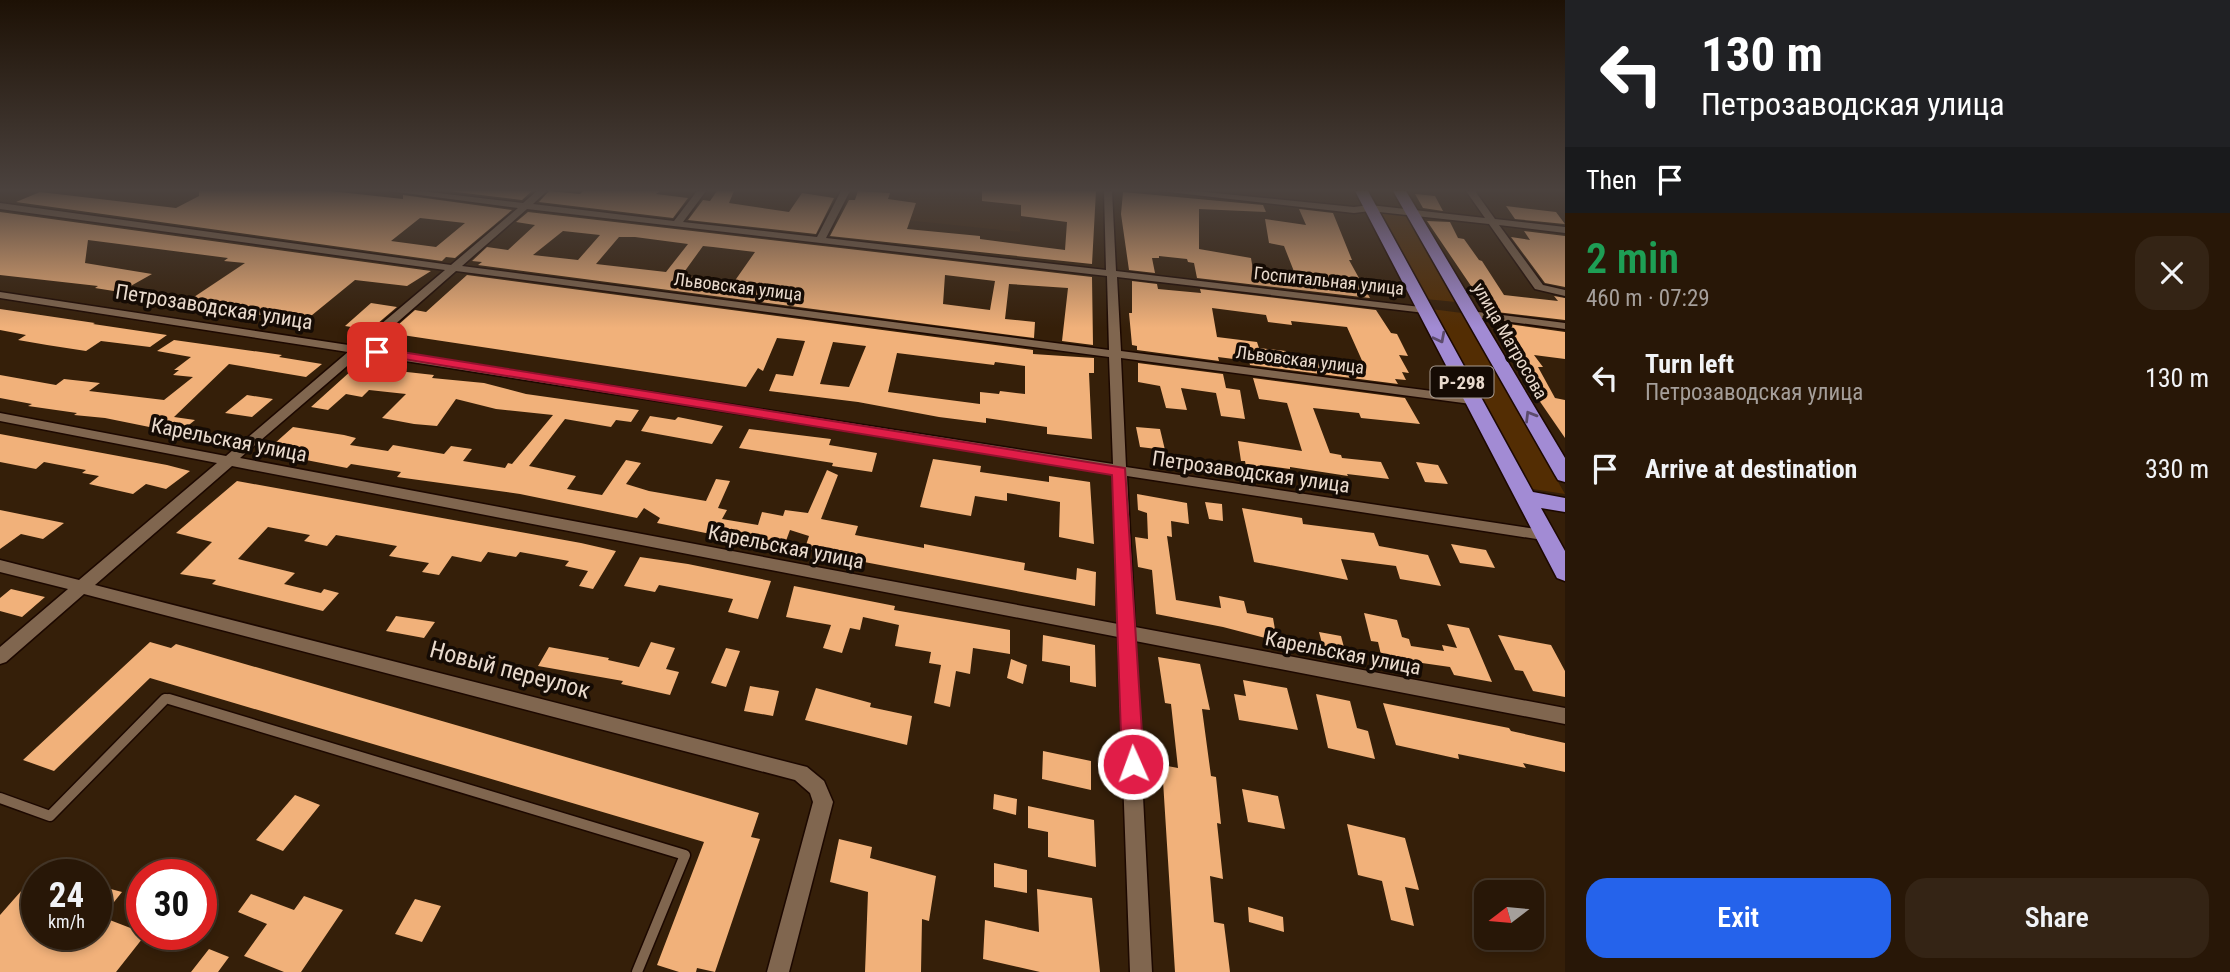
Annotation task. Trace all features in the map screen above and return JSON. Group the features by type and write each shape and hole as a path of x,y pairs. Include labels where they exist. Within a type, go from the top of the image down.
{"highway":[{"name":"Р-298","path":"1386,236 1565,572"},
{"name":"улица Матросова","path":"1425,236 1565,475"},
{"path":"1423,306 1468,311"},
{"path":"1523,496 1565,505"}],"street":[{"name":"Львовская улица","path":"222,236 1471,400"},
{"path":"0,657 491,236"},
{"name":"Госпитальная улица","path":"781,236 1110,275 1423,306"},
{"path":"820,241 822,236"},
{"path":"1109,236 1141,972"},
{"path":"1501,236 1539,287 1565,293"},
{"name":"Петрозаводская улица","path":"0,295 359,349 1119,472 1543,535"},
{"path":"1468,311 1565,326"},
{"name":"Карельская улица","path":"0,417 1565,716"},
{"name":"Новый переулок","path":"0,566 800,773 817,787 823,802 778,972"}],"lane":[{"path":"0,798 50,816 166,698 685,855 638,972"}],"shaded area":[{"path":"1391,236 1418,236 1456,302 1425,299"},
{"path":"1431,309 1462,313 1565,494 1526,488"}],"building":[{"path":"0,236 178,236 431,271 407,286 355,280 306,320 182,305 245,263 224,261 228,258 88,240 85,263 152,274 120,292 95,288 98,286 0,275"},
{"path":"264,236 397,236 391,241 436,247 449,236 481,236 455,258 446,257 442,261"},
{"path":"523,236 556,236 533,255 578,260 599,236 739,236 1092,277 1093,345 1062,341 1068,288 1009,284 1005,319 1035,322 1034,338 478,265 482,262 472,261 487,247 508,250","holes":["619,237 635,237 688,244 666,272 596,264","703,246 755,252 734,282 682,275","945,275 995,281 990,310 943,304"]},
{"path":"833,236 980,236 980,239 1065,250 1066,236 1094,236 1092,264"},
{"path":"1124,236 1199,236 1199,249 1251,258 1253,270 1295,274 1284,246 1269,243 1268,236 1342,236 1352,260 1349,260 1370,298 1197,278 1194,263 1188,262 1187,259 1159,256 1152,258 1155,273 1129,270"},
{"path":"1437,236 1464,239 1504,295 1558,301 1554,296 1565,298 1565,320 1488,311"},
{"path":"1528,236 1565,236 1565,287 1545,283 1511,237 1530,240"},
{"path":"467,275 1033,350 1033,354 1094,358 1094,373 1089,373 1092,439 1047,434 1047,427 986,418 986,423 939,417 858,402 769,391 776,374 793,376 805,341 777,338 763,371 758,368 746,387 389,333 415,310 426,312","holes":["833,342 866,346 849,387 820,384","897,353 994,365 995,362 1025,366 1025,394 980,392 980,404 888,392"]},
{"path":"1132,281 1157,284 1158,289 1201,293 1200,289 1376,310 1391,333 1397,334 1408,356 1399,355 1409,373 1402,372 1406,380 1395,379 1398,384 1250,365 1249,361 1218,357 1219,361 1137,350 1137,346 1132,345 1129,313 1132,313","holes":["1212,308 1266,315 1268,322 1292,325 1291,321 1347,327 1364,365 1288,357 1286,351 1259,348 1257,342 1217,337"]},
{"path":"371,303 397,307 370,330 345,326"},
{"path":"0,309 167,335 150,347 101,341 86,351 47,345 18,340 26,335 0,330"},
{"path":"1494,322 1565,332 1565,359 1534,355 1543,367 1538,367 1555,398 1565,400 1565,438 1532,390"},
{"path":"174,340 282,355 279,357 322,364 306,377 229,364 174,417 195,420 179,433 105,418 74,415 77,413 28,406 32,404 0,398 0,375 56,385 64,379 100,383 89,391 164,400 193,377 173,375 179,370 174,370 191,357 157,351"},
{"path":"1138,363 1223,374 1226,388 1240,390 1245,419 1221,416 1216,393 1181,388 1187,410 1166,408 1160,386 1138,382"},
{"path":"352,370 392,377 398,371 434,375 432,378 484,383 526,394 639,410 631,422 616,420 611,427 565,419 529,466 576,476 567,489 602,495 626,460 641,463 626,484 649,491 706,501 716,479 730,481 718,508 727,510 722,519 758,525 762,512 783,516 785,510 808,513 827,470 838,475 821,519 858,526 855,535 924,548 924,544 1025,563 1024,570 1076,580 1077,568 1096,572 1095,606 859,561 805,548 809,536 790,530 783,549 657,523 660,518 644,508 637,518 520,494 397,477 401,472 351,464 347,468 265,452 293,427 356,438 350,445 388,451 393,445 444,454 451,446 472,449 463,461 505,468 508,463 512,464 553,415 496,409 456,399 437,426 414,424 382,418 406,394 369,390 362,397 346,394 328,410 311,407"},
{"path":"1253,378 1405,398 1420,424 1361,418 1359,413 1313,408 1330,453 1341,455 1342,458 1381,462 1389,479 1290,467 1246,466 1245,461 1241,461 1238,441 1302,451 1287,403 1259,399"},
{"path":"247,395 273,399 252,417 225,413"},
{"path":"650,416 675,420 678,417 723,426 712,444 641,431"},
{"path":"1136,427 1160,429 1165,450 1140,447"},
{"path":"749,429 831,439 829,445 877,453 872,472 739,448"},
{"path":"0,434 190,471 166,489 146,484 133,494 89,484 99,476 82,473 86,470 44,462 36,469 0,462"},
{"path":"933,459 981,466 980,472 1049,482 1049,476 1090,482 1094,544 1059,537 1060,502 1007,493 1007,501 975,496 971,516 920,507"},
{"path":"1416,462 1438,465 1448,484 1425,482"},
{"path":"237,481 616,551 593,589 579,586 588,571 565,566 569,561 520,552 516,557 488,552 481,562 452,556 439,575 422,572 429,563 389,556 397,546 336,535 327,546 304,541 310,535 268,527 238,559 295,573 284,584 321,593 324,589 339,593 323,611 212,584 216,580 180,574 212,542 176,533"},
{"path":"1137,494 1187,503 1189,524 1171,521 1172,537 1167,536 1176,600 1221,608 1219,596 1244,601 1247,613 1273,618 1277,641 1156,614 1152,570 1138,567 1135,537 1148,539 1147,513 1138,510"},
{"path":"1205,502 1222,504 1223,521 1209,519"},
{"path":"1242,508 1302,518 1303,524 1374,533 1379,546 1428,555 1441,586 1400,579 1396,566 1341,559 1348,580 1254,562"},
{"path":"0,510 64,523 43,539 21,534 0,549"},
{"path":"1451,544 1486,550 1495,568 1460,563"},
{"path":"640,557 771,581 758,619 728,612 733,599 659,585 655,592 624,586"},
{"path":"794,586 895,606 894,610 1010,630 1010,654 973,648 970,674 956,671 950,707 934,703 941,665 929,663 931,652 895,646 899,625 863,617 860,630 850,628 842,653 823,648 831,625 786,617"},
{"path":"11,589 45,597 22,617 0,611 0,598"},
{"path":"1364,613 1397,620 1402,637 1409,639 1411,646 1444,651 1442,645 1457,648 1447,624 1469,628 1492,682 1454,675 1450,667 1415,662 1417,667 1382,659 1378,642 1371,641"},
{"path":"396,616 435,622 424,638 386,631"},
{"path":"1319,632 1341,636 1345,651 1323,647"},
{"path":"1043,635 1095,645 1096,687 1070,682 1070,666 1042,661"},
{"path":"1498,635 1551,645 1565,671 1565,697 1533,691 1523,671 1515,670"},
{"path":"150,642 171,648 176,644 759,813 751,837 760,839 715,972 697,968 696,972 679,972 657,965 704,842 150,678 54,771 23,760"},
{"path":"651,642 675,648 666,669 679,672 670,695 621,684 623,681 538,666 549,647 609,658 608,660 639,667"},
{"path":"726,648 740,651 726,687 711,683"},
{"path":"1158,657 1200,664 1210,710 1202,709 1211,776 1216,777 1221,824 1217,823 1223,879 1210,876 1214,922 1224,924 1230,972 1175,972 1162,765 1178,768 1171,704 1165,703"},
{"path":"1011,659 1027,665 1023,684 1007,678"},
{"path":"1243,680 1287,688 1298,730 1239,720 1234,694 1246,696"},
{"path":"750,686 779,691 773,716 744,711"},
{"path":"816,688 871,703 870,707 912,716 907,745 805,720"},
{"path":"1316,694 1350,701 1357,728 1368,731 1375,759 1328,748"},
{"path":"1383,703 1509,728 1511,731 1565,743 1565,772 1523,763 1526,768 1458,754 1459,759 1396,745"},
{"path":"1043,751 1091,761 1091,790 1042,779"},
{"path":"1242,789 1278,796 1285,829 1248,822"},
{"path":"994,794 1017,799 1016,815 993,809"},
{"path":"295,795 320,805 283,851 256,840"},
{"path":"1028,806 1094,820 1096,867 1048,857 1048,832 1028,828"},
{"path":"1347,824 1405,838 1419,890 1405,887 1414,926 1391,920 1382,881 1358,875"},
{"path":"839,839 872,847 870,858 936,876 929,921 922,919 921,972 865,972 868,892 830,882"},
{"path":"994,863 1027,870 1027,893 994,887"},
{"path":"112,889 122,892 112,904"},
{"path":"1037,889 1092,898 1100,972 1040,972 983,959 985,920 1039,932"},
{"path":"21,891 21,950 112,950 112,921 126,926 126,950 133,950 116,972 0,972 0,915"},
{"path":"251,894 294,910 304,896 343,910 301,972 284,972 244,956 267,924 238,912"},
{"path":"415,899 441,906 422,942 395,934"},
{"path":"1248,907 1283,917 1284,932 1249,922"},
{"path":"208,950 229,957 218,972 191,972"}],"route":[{"path":"377,352 1119,472 1133,764"}]}
